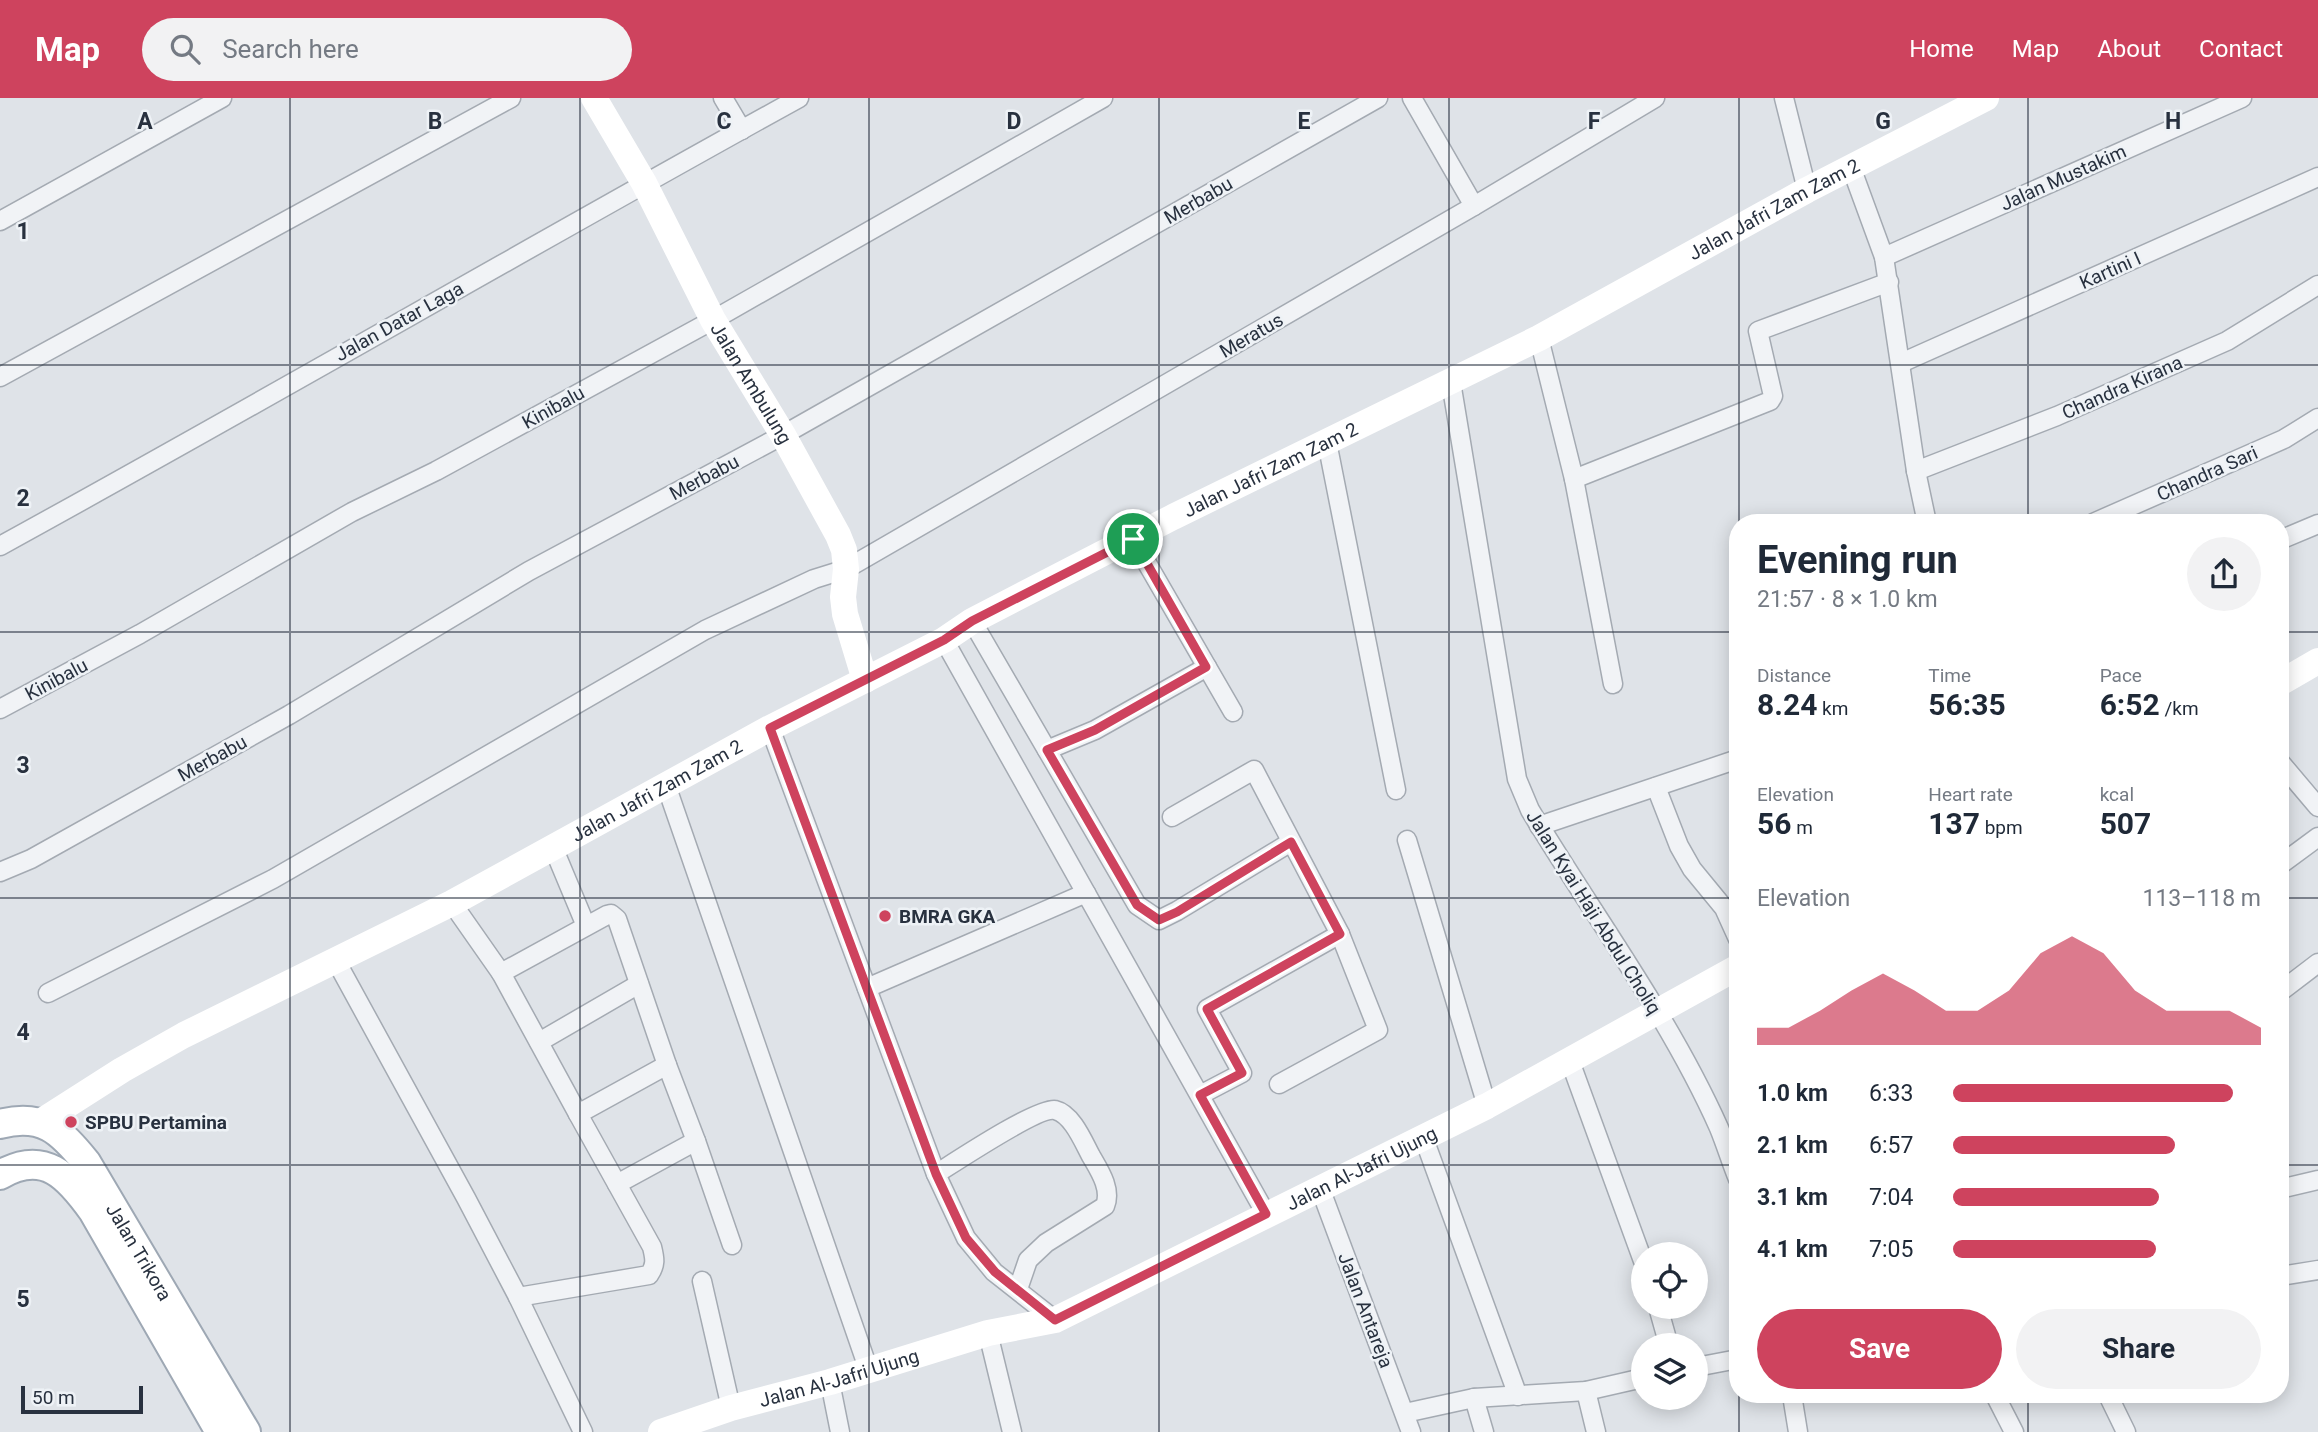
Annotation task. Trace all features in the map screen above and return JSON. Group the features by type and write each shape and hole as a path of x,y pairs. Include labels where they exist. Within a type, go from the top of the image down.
{"main road":[{"path":"0,1124 28,1119 39,1122"},
{"name":"Jalan Trikora","path":"39,1122 52,1128 71,1143 86,1162 231,1423"},
{"name":"Jalan Trikora","path":"0,1175 28,1163 44,1166 74,1184 231,1423"}],"street":[{"path":"0,221 222,98"},
{"path":"0,377 511,98"},
{"name":"Jalan Ambulung","path":"594,98 644,184 713,320 783,435 838,535 844,550 846,569 843,597 845,614 865,680"},
{"path":"723,98 742,130"},
{"name":"Jalan Datar Laga","path":"0,546 799,98"},
{"name":"Kinibalu","path":"0,709 140,634 352,512 447,465 713,320 1103,98"},
{"name":"Merbabu","path":"0,872 31,859 289,715 529,571 783,435 1378,98"},
{"path":"1412,98 1474,206"},
{"name":"Meratus","path":"48,993 273,879 705,630 814,579 846,569 1474,206 1654,98"},
{"path":"1784,98 1807,190"},
{"name":"Jalan Jafri Zam Zam 2","path":"39,1122 184,1035 452,903 770,728 944,640 972,621 1539,338 1807,190 1986,98"},
{"name":"Jalan Mustakim","path":"1884,257 2242,98"},
{"path":"1851,167 1884,257 1916,471 1925,514"},
{"name":"Kartini I","path":"1901,363 2318,177"},
{"path":"1574,479 1770,401 1773,397 1758,331 1888,282"},
{"name":"Chandra Kirana","path":"1916,471 2057,416 2227,341 2318,285"},
{"path":"1539,338 1574,479 1614,684"},
{"name":"Jalan Kyai Haji Abdul Choliq","path":"1451,382 1517,779 1539,826 1657,1012 1692,1073 1729,1156"},
{"name":"Chandra Sari","path":"2113,514 2284,439 2318,418"},
{"path":"1327,442 1396,790"},
{"path":"2289,536 2318,524"},
{"path":"1133,539 1233,712"},
{"path":"972,621 1137,905 1159,920 1177,912 1291,842"},
{"path":"944,640 1266,1214"},
{"path":"2289,678 2318,661"},
{"path":"1047,750 1095,730 1206,667"},
{"path":"770,728 936,1174 966,1238 995,1272 1055,1320"},
{"path":"1539,826 1729,762"},
{"path":"1172,817 1254,770 1340,934 1378,1030 1279,1084"},
{"path":"2289,773 2318,807"},
{"path":"666,785 868,1368"},
{"path":"1657,787 1678,846 1692,869 1724,908 1729,919"},
{"path":"2289,858 2318,837"},
{"path":"1406,840 1488,1105"},
{"path":"553,847 586,926"},
{"path":"867,988 1086,893"},
{"path":"452,903 500,973 652,1247 655,1259 654,1268 649,1275 518,1297"},
{"path":"500,973 607,915 615,916 732,1245"},
{"path":"1200,1095 1242,1073 1207,1009 1340,934"},
{"path":"335,959 518,1297 583,1432"},
{"path":"2289,985 2318,963"},
{"name":"Jalan Al-Jafri Ujung","path":"661,1432 731,1408 830,1382 868,1368 988,1333 1055,1320 1488,1105 1729,972"},
{"path":"539,1042 639,984"},
{"path":"1570,1061 1636,1242"},
{"path":"578,1114 667,1065"},
{"path":"936,1174 1024,1120 1049,1110 1057,1110 1070,1121 1102,1177 1107,1202 1105,1206 1068,1227 1037,1251 1028,1260 1018,1289"},
{"path":"1423,1136 1517,1396"},
{"path":"617,1184 696,1140"},
{"path":"2289,1187 2318,1180"},
{"name":"Jalan Antareja","path":"1320,1188 1411,1432"},
{"path":"2289,1275 2318,1270"},
{"path":"702,1281 731,1408"},
{"path":"988,1333 1012,1432"},
{"path":"1708,1365 1729,1361"},
{"path":"1405,1413 1474,1398 1586,1391 1631,1381"},
{"path":"830,1382 840,1432"},
{"path":"1586,1391 1596,1432"},
{"path":"1474,1398 1484,1432"},
{"path":"1793,1403 1798,1432"},
{"path":"1998,1403 2014,1432"},
{"path":"2112,1403 2126,1432"}],"place":[{"name":"BMRA GKA","path":"885,916"},
{"name":"SPBU Pertamina","path":"71,1122"}],"route":[{"path":"1133,539 1206,667 1095,730 1047,750 1137,905 1148,914 1159,920 1177,912 1291,842 1340,934 1207,1009 1242,1073 1200,1095 1266,1214 1055,1320 995,1272 966,1238 936,1174 770,728 944,640 972,621 1133,539"}]}
